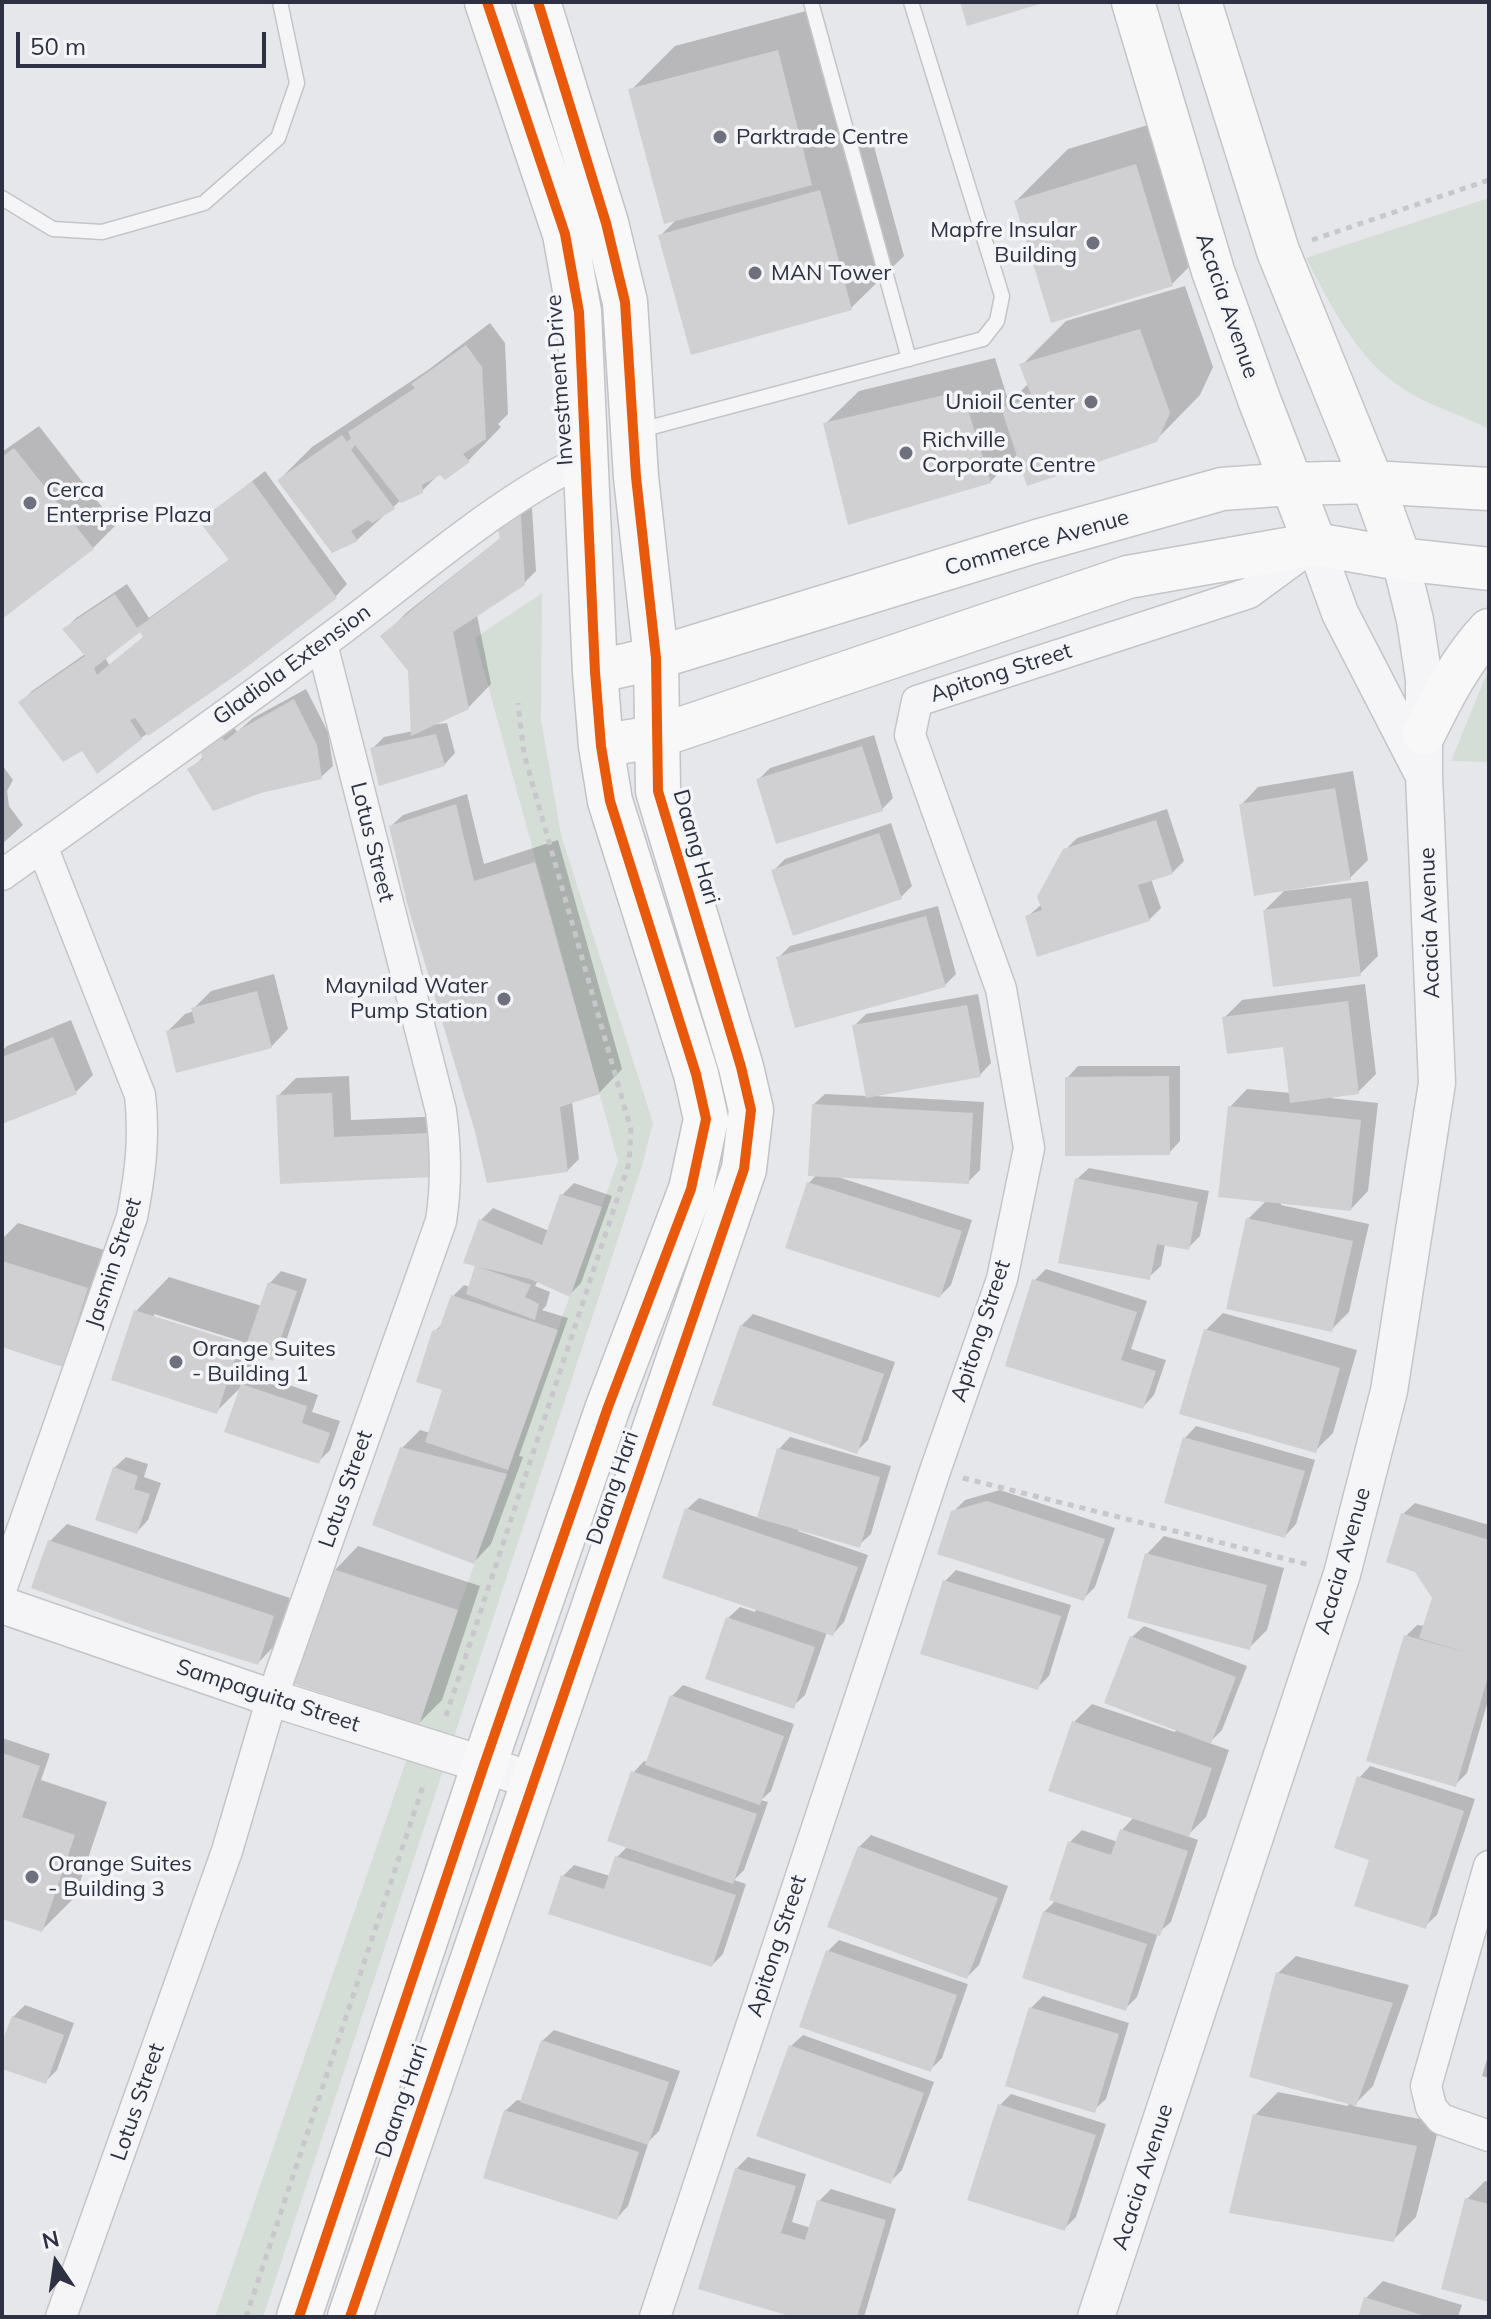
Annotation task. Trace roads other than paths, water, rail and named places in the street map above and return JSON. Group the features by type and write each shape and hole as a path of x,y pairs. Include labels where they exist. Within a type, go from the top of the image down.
{"main road":[{"name":"Investment Drive","path":"487,2 565,234 579,312 595,672"},
{"path":"538,2 606,223 625,302 632,427 656,658"},
{"name":"Acacia Avenue","path":"1133,2 1213,271 1315,544"},
{"name":"Acacia Avenue","path":"1200,2 1278,251 1400,559"},
{"name":"Commerce Avenue","path":"595,672 656,658 1037,541 1222,489 1372,482 1489,489"},
{"path":"601,746 659,736 1128,577 1315,544 1400,559 1489,569"},
{"path":"1424,734 1452,679 1489,630"},
{"name":"Daang Hari","path":"350,2317 744,1169 751,1110 741,1067 658,791 656,658"},
{"name":"Daang Hari","path":"299,2317 608,1407 691,1189 706,1119 696,1074 610,801 601,746 595,672"}],"street":[{"name":"Gladiola Extension","path":"2,875 493,516 556,473 585,459"},
{"name":"Acacia Avenue","path":"1315,544 1340,613 1424,775"},
{"name":"Apitong Street","path":"655,2317 935,1471 1002,1279 1029,1148 1001,989 910,735 917,701 1249,593 1315,544"},
{"name":"Acacia Avenue","path":"1096,2317 1342,1574 1389,1391 1437,1083 1424,775 1424,679 1415,620 1400,559"},
{"name":"Lotus Street","path":"61,2317 227,1851 272,1698 441,1221 446,1153 441,1111 322,644"},
{"name":"Jasmin Street","path":"2,1587 132,1217 144,1131 140,1095 42,846"},
{"name":"Sampaguita Street","path":"2,1605 272,1698 535,1781"},
{"path":"1489,1866 1426,2086 1431,2107 1441,2119 1489,2136"}],"lane":[{"path":"2,198 53,229 102,232 204,203 278,138 297,83 280,2"},
{"path":"811,2 909,359"},
{"path":"632,427 652,427 983,339 997,321 1002,296 911,2"}],"place":[{"name":"Parktrade Centre","path":"720,137"},
{"name":"Mapfre Insular Building","path":"1093,243"},
{"name":"MAN Tower","path":"755,273"},
{"name":"Unioil Center","path":"1091,402"},
{"name":"Richville Corporate Centre","path":"906,453"},
{"name":"Cerca Enterprise Plaza","path":"30,503"},
{"name":"Maynilad Water Pump Station","path":"504,999"},
{"name":"Orange Suites - Building 1","path":"176,1362"},
{"name":"Orange Suites - Building 3","path":"32,1877"}]}
